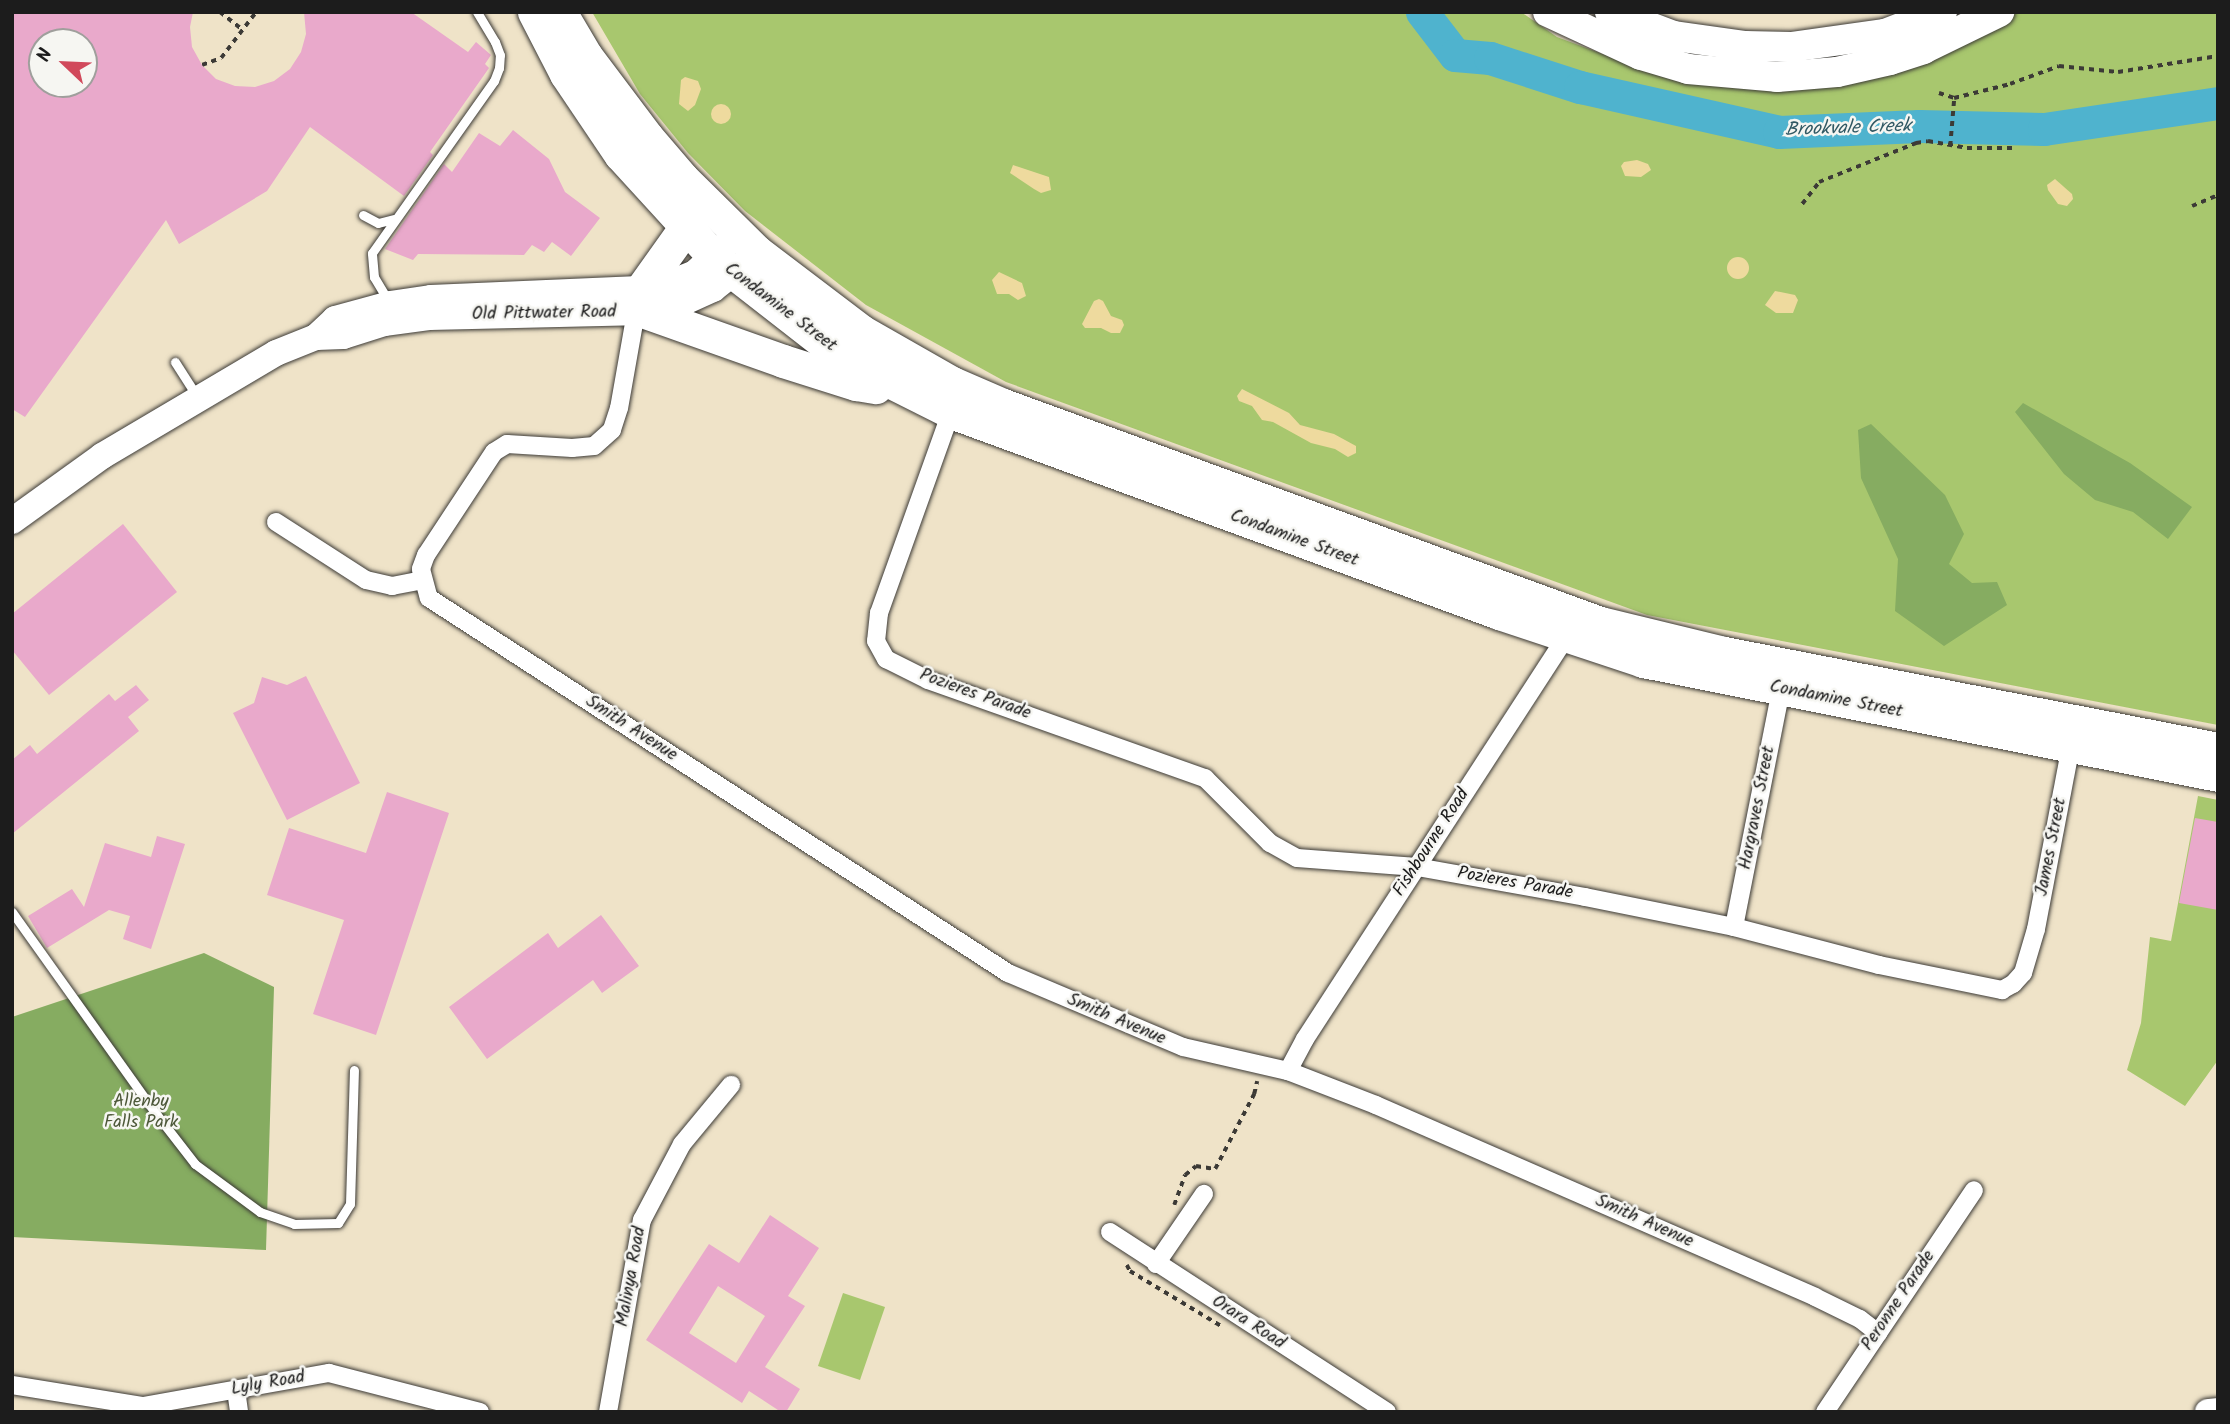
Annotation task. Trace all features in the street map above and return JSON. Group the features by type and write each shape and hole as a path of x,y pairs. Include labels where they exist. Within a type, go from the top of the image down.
{"highway":[{"name":"Condamine Street","path":"534,12 593,116 620,154 685,228 736,254 952,383 990,400 1572,626 1643,661 1781,690 2073,733 2218,749"},
{"name":"Condamine Street","path":"560,12 586,55 647,137 682,178 736,254 832,349 951,412 1572,626 1662,639 2073,733 2218,775"},
{"path":"685,228 641,305 856,384 910,392"}],"main road":[{"path":"1548,12 1641,55 1688,69 1777,77 1858,68 1923,49 1948,19"},
{"path":"1610,12 1642,26 1683,38 1745,46 1791,47 1885,34 1948,19 1999,12"}],"street":[{"name":"Old Pittwater Road","path":"12,521 102,456 276,352 316,337 343,336 384,323 429,317 684,302 736,254"},
{"name":"Old Pittwater Road","path":"316,337 335,319 390,304 430,298 641,305"},
{"path":"275,522 366,580 392,586 422,580 421,569 426,555 494,452 507,444 572,449 594,446 612,430 641,305"},
{"name":"Pozieres Parade","path":"951,412 879,613 876,641 886,659 928,680 1205,779 1270,843 1297,858 1417,867 1734,927 1879,965 1976,986 2002,990 2013,984 2023,973"},
{"name":"Smith Avenue","path":"422,580 429,597 446,609 1007,973 1183,1047 1288,1071 1376,1105 1815,1297 1860,1319 1878,1333"},
{"name":"Fishbourne Road","path":"1288,1071 1305,1039 1572,626"},
{"name":"Hargraves Street","path":"1734,927 1781,690"},
{"name":"James Street","path":"2023,973 2036,929 2073,733"},
{"name":"Malinya Road","path":"608,1412 642,1220 682,1144 730,1085"},
{"name":"Peronne Parade","path":"1825,1412 1973,1190"},
{"path":"1156,1264 1204,1194"},
{"name":"Orara Road","path":"1110,1232 1387,1412"},
{"name":"Lyly Road","path":"12,1385 143,1406 329,1373 480,1412"},
{"path":"236,1390 239,1412"},
{"path":"2208,1412 2218,1411"}],"lane":[{"path":"390,304 374,277 372,253 494,80 500,55 477,12"},
{"path":"363,215 378,223 396,219"},
{"path":"175,362 199,400"},
{"path":"12,912 156,1115 195,1164 260,1212 294,1224 338,1223 350,1204 354,1070"}],"path":[{"path":"220,12 243,30"},
{"path":"202,65 221,58 256,12"},
{"path":"1939,93 1954,98 2010,84 2059,66 2128,71 2218,56"},
{"path":"1950,146 1954,98"},
{"path":"1802,204 1819,182 1916,143 1928,141 1950,146 2012,148"},
{"path":"2192,205 2218,195"},
{"path":"1215,1169 1254,1094 1261,1066"}],"green space":[{"path":"592,12 1521,12 1557,37 1643,69 1734,88 1844,85 2012,12 2218,12 2218,725 1647,615 1006,382 866,305 745,211 688,153 640,94"},
{"path":"2023,403 2130,463 2192,507 2168,539 2133,512 2095,500 2064,474 2015,412"},
{"path":"1871,424 1945,495 1964,534 1949,564 1972,583 1997,582 2007,605 1944,646 1895,611 1898,559 1861,478 1858,430"},
{"path":"2198,796 2218,800 2218,1060 2185,1106 2127,1070 2141,1023 2150,937 2171,941"},
{"name":"Allenby Falls Park","path":"204,953 274,987 266,1250 12,1237 12,1017"},
{"path":"843,1293 885,1307 860,1380 818,1366"}],"sand":[{"path":"685,77 698,81 701,89 695,105 688,111 679,104 681,80"},
{"path":"717,104 725,104 731,114 725,124 717,124 711,118 711,110"},
{"path":"1637,160 1648,164 1651,170 1641,177 1625,176 1621,166 1624,162"},
{"path":"1013,165 1049,177 1051,190 1041,193 1034,189 1010,173"},
{"path":"2055,179 2072,194 2073,199 2067,206 2058,204 2048,190 2047,185"},
{"path":"1738,257 1746,260 1749,268 1746,276 1738,279 1730,276 1727,268 1730,260"},
{"path":"999,272 1022,283 1026,296 1018,300 1009,294 997,294 992,280"},
{"path":"1775,291 1795,295 1798,300 1793,313 1776,313 1765,305"},
{"path":"1094,301 1103,301 1111,316 1122,320 1124,325 1120,333 1111,333 1101,328 1085,328 1082,324"},
{"path":"1242,389 1289,413 1300,425 1334,434 1356,446 1356,453 1348,457 1335,449 1311,443 1273,422 1262,420 1252,406 1239,401 1237,396"}],"building":[{"path":"12,12 193,12 190,27 192,47 202,65 216,79 235,86 255,87 274,81 290,69 301,52 306,34 304,12 411,12 468,52 476,42 491,55 485,64 489,68 430,152 433,155 404,196 310,127 267,191 179,244 166,220 25,417 12,409"},
{"path":"513,130 549,159 565,192 600,218 571,256 552,242 544,252 532,245 524,255 418,254 413,260 385,249 444,164 452,172 479,133 500,146"},
{"path":"123,524 177,592 49,695 12,650 12,614"},
{"path":"306,676 360,783 287,820 233,713 254,703 262,677 287,685"},
{"path":"136,685 149,700 128,717 139,731 12,834 12,760 30,745 37,754 109,694 115,701"},
{"path":"387,792 449,813 376,1035 313,1014 344,920 267,895 289,828 366,853"},
{"path":"2195,818 2218,822 2218,910 2179,903"},
{"path":"157,836 185,844 151,949 123,939 130,916 109,910 47,948 28,916 72,889 84,907 105,843 151,857"},
{"path":"601,915 639,966 602,993 593,980 487,1059 449,1007 548,933 558,948"},
{"path":"770,1215 819,1248 788,1296 805,1306 765,1367 800,1389 786,1412 781,1412 749,1391 742,1403 646,1340 709,1244 739,1263","holes":["718,1286 765,1316 736,1363 689,1333"]}],"waterway":[{"name":"Brookvale Creek","path":"1422,12 1455,55 1490,58 1580,87 1779,132 1919,126 2044,129 2218,103"}]}
